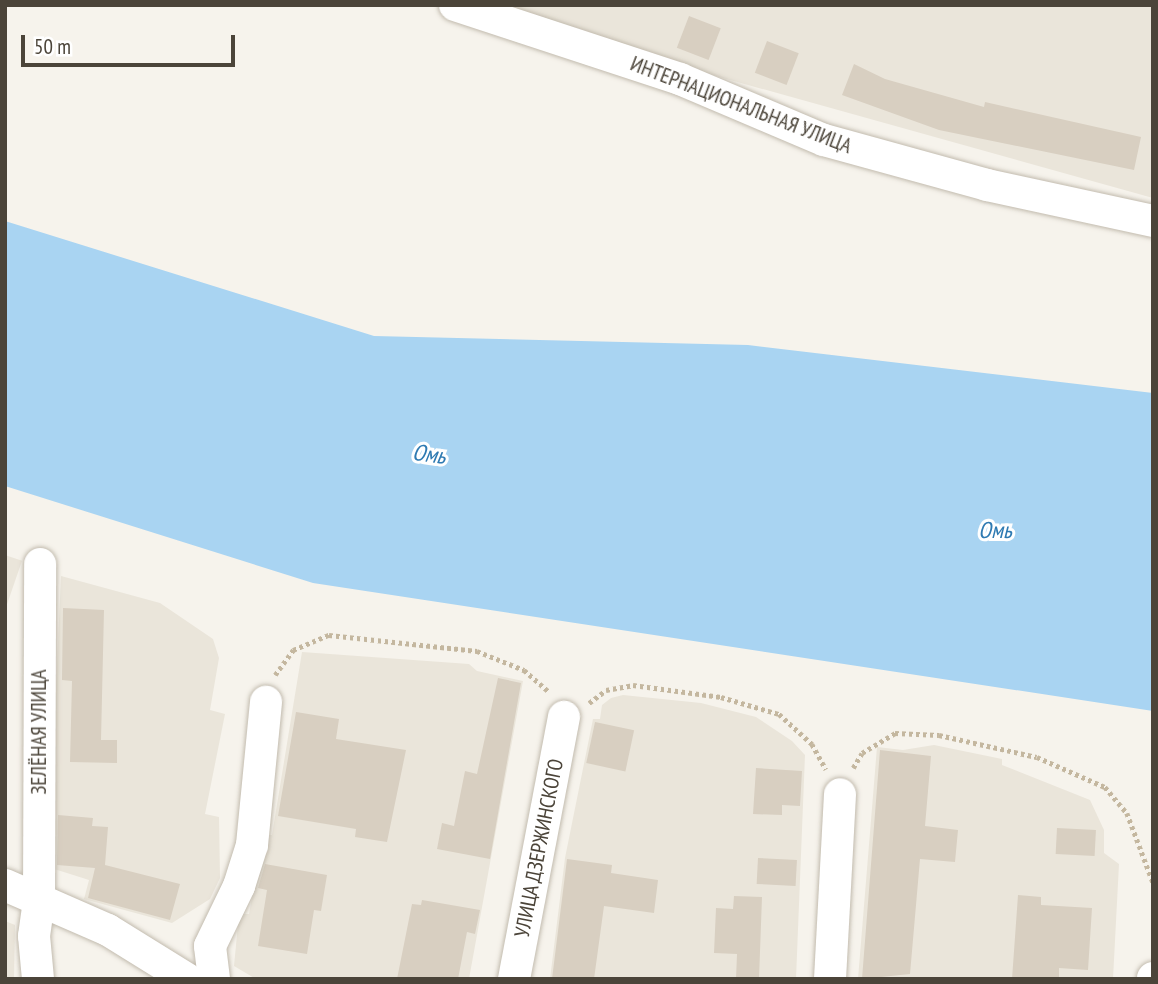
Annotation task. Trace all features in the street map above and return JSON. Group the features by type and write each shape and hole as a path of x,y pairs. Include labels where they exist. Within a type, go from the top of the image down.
{"street":[{"name":"ИНТЕРНАЦИОНАЛЬНАЯ УЛИЦА","path":"455,5 680,79 824,140 987,185 1153,221"},
{"name":"ЗЕЛЁНАЯ УЛИЦА","path":"38,979 34,936 39,899 40,565"},
{"path":"5,885 203,975 218,923 239,886 252,845 266,702"},
{"name":"УЛИЦА ДЗЕРЖИНСКОГО","path":"514,979 564,717"},
{"path":"830,979 840,794"}],"path":[{"path":"266,702 275,674 293,650 328,635 477,651 524,670 548,690 564,717 606,690 633,684 721,697 779,714 813,744 840,794"},
{"path":"840,794 862,753 895,733 939,735 1037,757 1105,787 1127,813 1153,883"}],"shaded area":[{"path":"501,5 1153,5 1153,198 691,69"},
{"path":"5,555 22,561 5,610"},
{"path":"61,576 160,603 213,639 219,658 210,710 225,714 205,814 219,817 220,878 210,899 172,923 84,899 89,880 48,867"},
{"path":"302,652 469,664 477,671 523,681 469,979 256,979 234,966 239,914 249,914 263,835 272,835"},
{"path":"623,695 701,703 756,717 792,741 805,755 796,979 550,979 565,858 593,719 600,719 602,705 611,698"},
{"path":"934,745 1002,759 1002,765 1090,800 1104,830 1104,853 1119,864 1113,979 858,979 877,747 903,750"},
{"path":"5,921 15,925 14,979 5,979"}],"water":[{"name":"Омь","path":"5,221 374,336 748,345 1153,393 1153,711 313,583 5,486"}],"building":[{"path":"689,16 721,28 709,60 677,48"},
{"path":"767,41 799,53 787,85 755,73"},
{"path":"854,64 885,79 984,107 985,102 1141,137 1134,170 939,130 842,95"},
{"path":"63,608 104,610 101,740 117,740 117,763 70,762 72,681 62,680"},
{"path":"498,678 521,683 490,859 437,849 442,823 454,826 465,771 477,774"},
{"path":"296,712 339,719 336,739 406,750 387,842 355,837 356,829 278,816"},
{"path":"595,722 634,730 625,771 586,763"},
{"path":"880,750 931,756 925,826 958,830 955,862 920,859 910,974 862,979"},
{"path":"756,768 802,771 800,806 782,805 782,815 753,814"},
{"path":"58,815 93,818 92,826 108,827 105,865 180,884 170,920 88,898 95,868 57,865"},
{"path":"1057,828 1096,830 1095,856 1056,854"},
{"path":"758,858 797,860 796,886 757,884"},
{"path":"567,859 612,865 611,873 658,880 654,913 604,906 594,979 552,979"},
{"path":"265,864 327,875 321,911 314,910 307,954 258,946 267,890 258,888"},
{"path":"1018,895 1041,897 1041,905 1092,908 1088,970 1059,968 1059,979 1012,979"},
{"path":"734,896 762,897 759,979 736,979 737,954 714,953 716,908 733,909"},
{"path":"422,900 480,910 475,934 467,932 458,979 397,979 412,904 421,905"}]}
